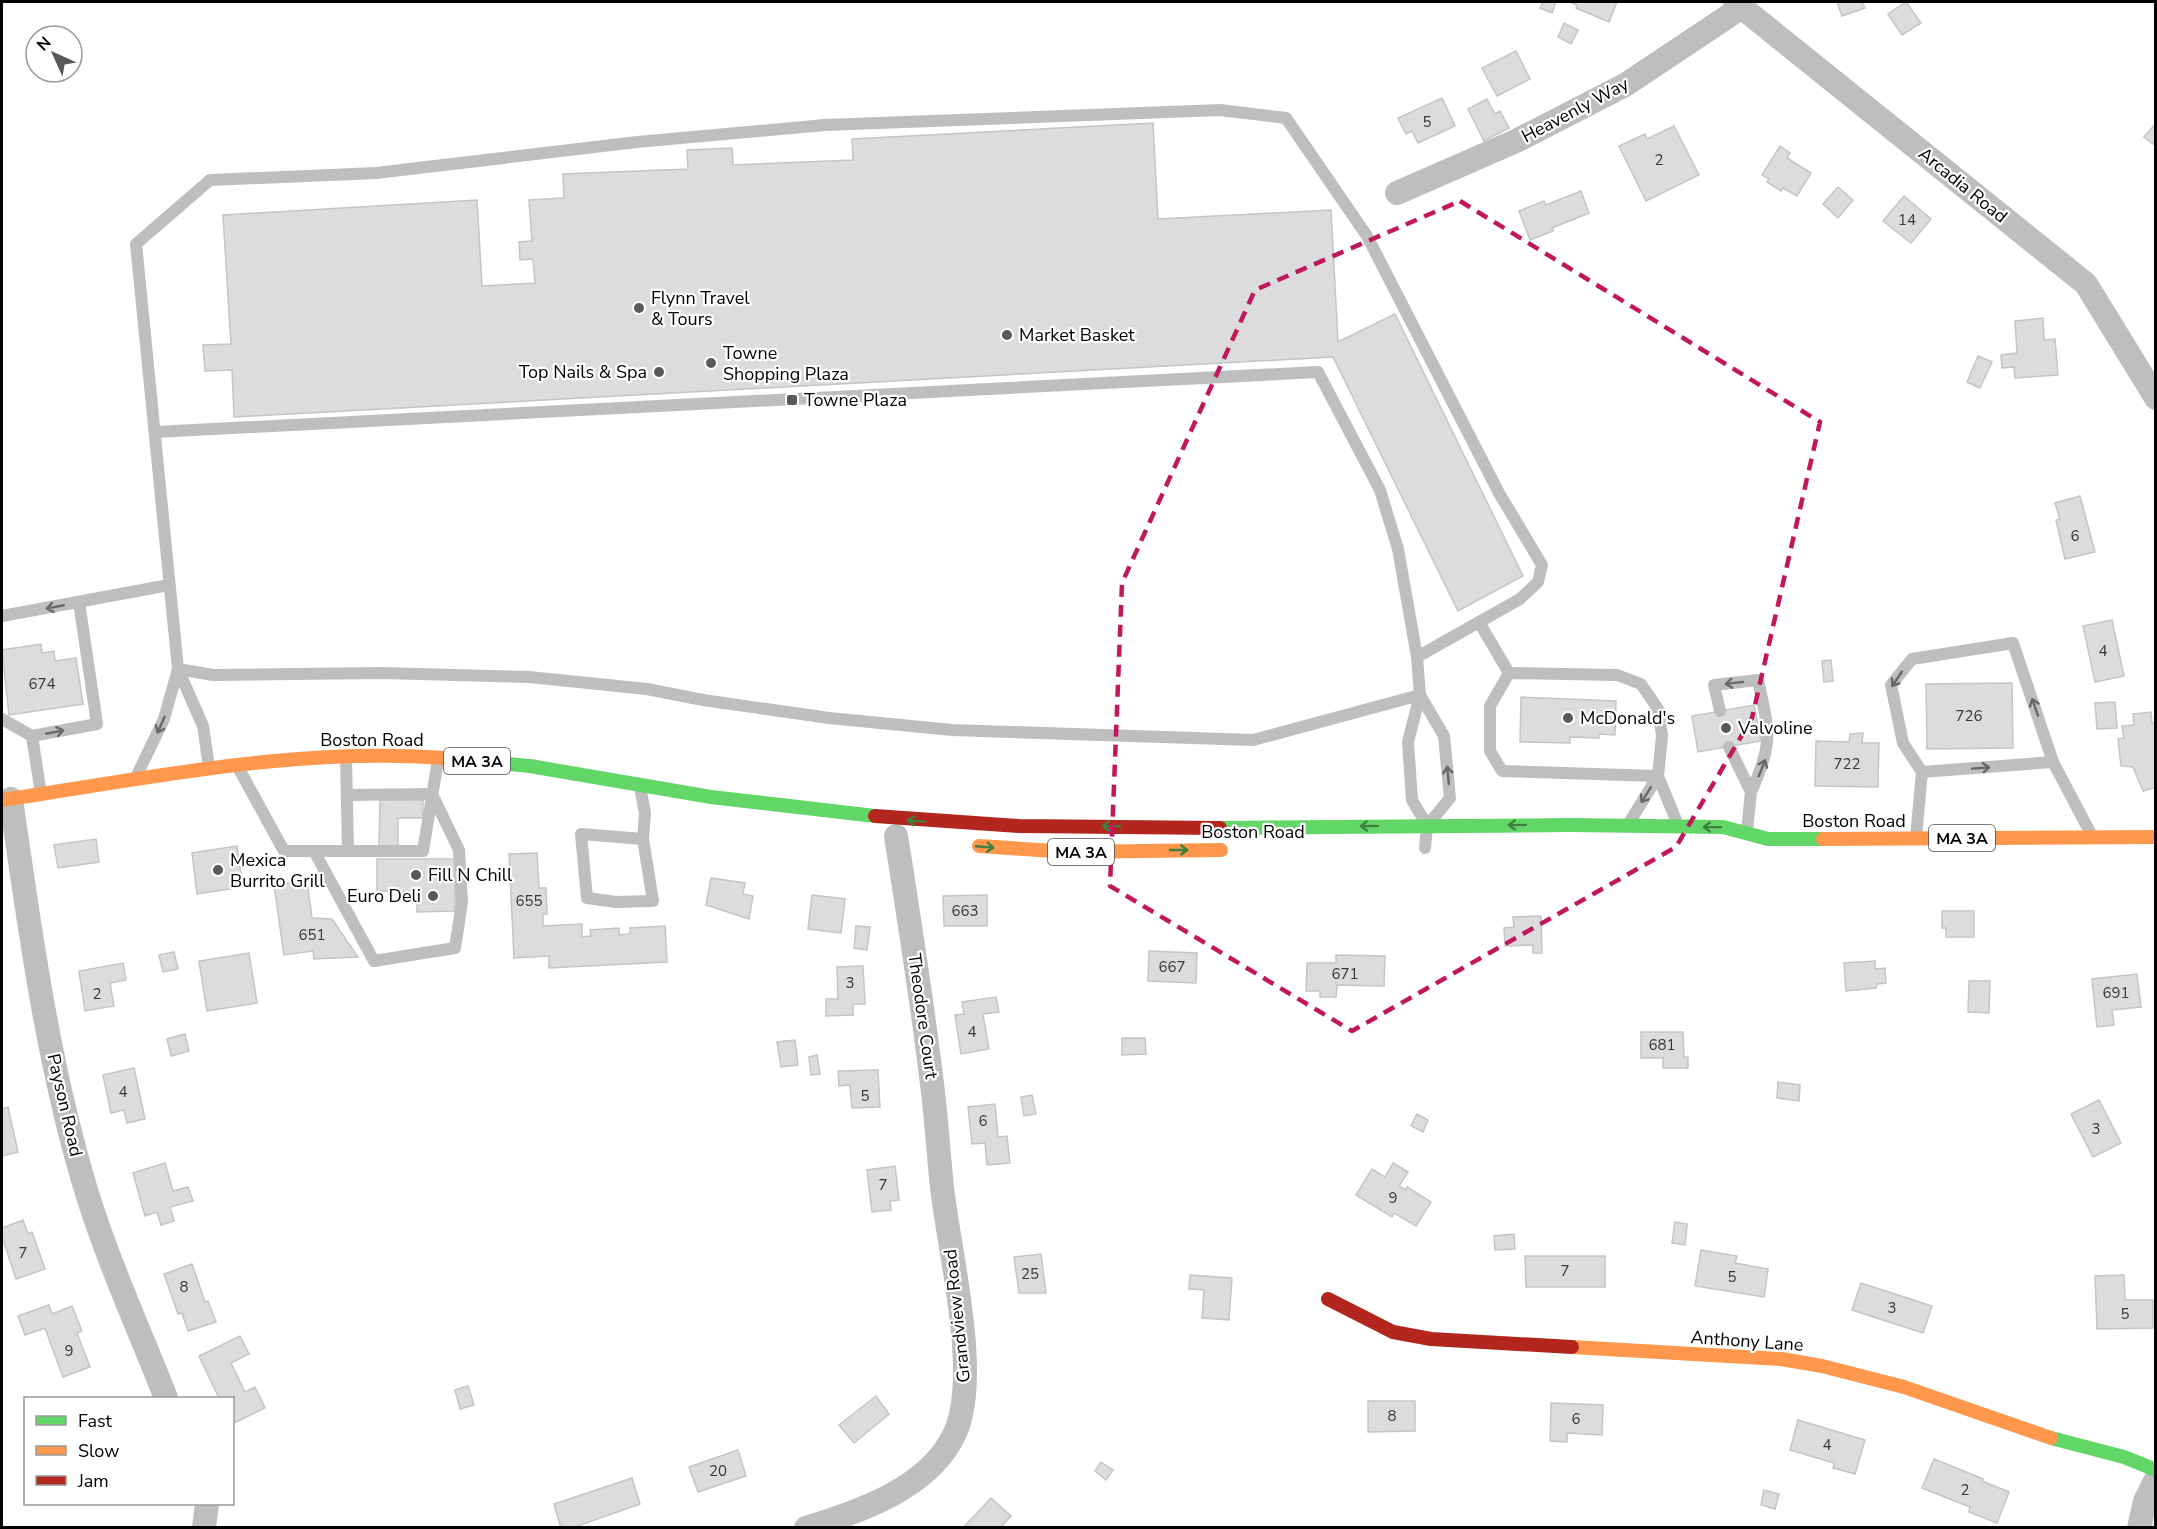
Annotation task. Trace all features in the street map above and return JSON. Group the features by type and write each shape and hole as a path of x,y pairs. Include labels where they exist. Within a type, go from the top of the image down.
{"main road":[{"name":"Boston Road","path":"6,800 237,765 346,756 438,758 530,766 742,800 830,808 894,819 1019,826 1627,825 1723,827 1768,839 2156,837"},
{"name":"Boston Road","path":"742,800 835,826"},
{"name":"Boston Road","path":"1746,847 1768,839"},
{"name":"Boston Road","path":"961,844 1068,852 1241,851"},
{"name":"Anthony Lane","path":"1328,1299 1393,1332 1431,1339 1780,1359 1820,1365 1860,1374 1945,1401 2026,1431 2129,1458 2156,1470"}],"street":[{"name":"Heavenly Way","path":"1397,193 1516,141 1625,85 1740,3"},
{"name":"Arcadia Road","path":"1740,3 2086,284 2156,398"},
{"name":"Payson Road","path":"6,800 44,1007 81,1173 103,1242 166,1397"},
{"name":"Theodore Court","path":"896,836 921,998 943,1197"},
{"name":"Grandview Road","path":"806,1527 845,1516 903,1488 933,1464 954,1436 963,1415 967,1383 943,1197"},
{"path":"2139,1527 2145,1501 2156,1479"},
{"path":"204,1527 207,1505"}],"lane":[{"path":"209,769 203,726 178,669 136,244 210,180 376,173 637,142 825,125 1220,110 1286,118 1367,236 1499,493 1542,565 1538,582 1520,599 1417,657"},
{"path":"155,432 1318,372 1380,490 1398,549 1417,657 1420,695 1408,742 1412,800 1427,826"},
{"path":"2,616 170,585"},
{"path":"2,718 32,736 96,724 79,602"},
{"path":"1479,622 1509,673"},
{"path":"1916,838 1922,772 1903,743 1891,686 1912,659 2013,643 2053,762 2093,838"},
{"path":"178,669 213,675 381,673 529,677 647,689 704,700 829,718 941,729 1253,740 1420,695"},
{"path":"135,779 164,719 178,669"},
{"path":"1509,673 1490,706 1490,751 1502,771 1658,776"},
{"path":"1509,673 1617,675 1641,684 1658,709 1662,736 1658,776 1627,825"},
{"path":"1720,711 1714,685 1758,680 1769,734 1765,762 1751,792 1747,832"},
{"path":"1420,695 1444,736 1450,798 1427,826 1425,848"},
{"path":"32,736 41,794"},
{"path":"1729,747 1751,792"},
{"path":"346,756 348,851"},
{"path":"237,765 284,851 423,851 438,758"},
{"path":"1922,772 2053,762"},
{"path":"1658,776 1678,826"},
{"path":"639,783 645,813 643,839 653,901 616,902 586,898 581,834 643,839"},
{"path":"347,795 432,794"},
{"path":"314,851 374,961 455,948 462,902 459,850 432,794"}],"highlighted area":[{"path":"1460,201 1820,422 1752,718 1676,847 1352,1031 1110,886 1122,583 1255,290"}],"building":[{"path":"1543,2 1556,2 1552,13 1540,8"},
{"path":"1569,2 1617,2 1609,22 1576,8 1577,5"},
{"path":"1837,2 1862,2 1865,8 1842,16"},
{"path":"1906,2 1921,23 1902,35 1888,14"},
{"path":"1564,23 1578,30 1571,44 1558,37"},
{"path":"1516,51 1530,79 1497,96 1482,68"},
{"path":"1442,98 1455,126 1418,143 1412,131 1406,134 1398,118"},
{"path":"1487,99 1495,114 1500,111 1509,128 1484,141 1468,109"},
{"name":"Towne Shopping Plaza","path":"1153,123 1158,219 1331,210 1338,342 1395,314 1523,576 1458,611 1333,357 234,417 232,370 205,371 203,345 231,344 223,215 477,200 482,286 535,283 533,259 520,260 519,242 532,241 529,200 564,198 563,174 688,169 687,150 732,148 733,165 853,160 852,139"},
{"path":"2156,123 2156,141 2153,144 2144,137"},
{"path":"1674,126 1699,175 1646,201 1619,146 1645,134 1647,139"},
{"path":"1780,146 1790,153 1787,158 1811,173 1797,196 1783,188 1781,191 1767,182 1769,179 1762,175"},
{"path":"1838,187 1853,200 1838,218 1823,204"},
{"path":"1581,191 1589,213 1530,240 1519,211 1544,201 1546,205"},
{"path":"1904,196 1931,219 1911,243 1883,221"},
{"path":"2043,318 2044,340 2055,339 2058,375 2015,378 2014,367 2002,368 2001,355 2017,353 2015,321"},
{"path":"1978,356 1992,362 1980,388 1967,382"},
{"path":"2080,496 2095,552 2065,559 2056,520 2060,519 2055,503"},
{"path":"2112,620 2124,676 2095,682 2083,626"},
{"path":"41,644 42,653 54,651 55,661 76,658 83,704 9,715 2,650"},
{"path":"1831,660 1833,681 1824,682 1822,661"},
{"path":"2012,683 2013,748 1927,749 1926,684"},
{"name":"McDonald's","path":"1521,697 1616,701 1615,735 1599,734 1599,738 1570,737 1570,743 1520,742"},
{"path":"2115,702 2117,728 2097,729 2095,703"},
{"name":"Valvoline","path":"1754,705 1761,741 1698,752 1692,716"},
{"path":"2151,712 2152,723 2156,723 2156,787 2143,791 2133,767 2121,766 2118,739 2124,738 2122,726 2134,725 2133,714"},
{"path":"1863,733 1862,743 1879,743 1878,787 1815,786 1816,741 1849,742 1850,734"},
{"name":"Fill N Chill","path":"380,800 423,800 423,818 398,818 398,848 379,848"},
{"path":"96,839 99,862 58,868 54,845"},
{"path":"237,846 243,887 197,894 192,853"},
{"path":"537,853 539,888 546,888 547,914 543,914 543,926 582,924 582,937 591,936 590,930 619,928 619,935 630,934 630,928 665,926 667,962 549,968 549,956 514,958 509,854"},
{"name":"Fill N Chill","path":"377,859 455,859 455,911 417,912 417,892 377,891"},
{"path":"711,878 745,883 743,894 753,896 749,919 706,905"},
{"path":"307,881 312,918 332,919 358,957 314,959 313,951 284,955 274,885"},
{"path":"812,895 845,899 841,933 808,929"},
{"path":"987,895 987,926 944,926 943,896"},
{"path":"1942,911 1974,911 1974,937 1946,937 1946,928 1942,928"},
{"path":"1541,916 1542,953 1533,953 1533,945 1505,946 1504,928 1514,927 1513,917"},
{"path":"856,926 870,927 867,950 854,948"},
{"path":"1149,951 1197,953 1196,983 1148,981"},
{"path":"174,952 178,969 163,972 159,955"},
{"path":"249,953 257,1003 207,1011 199,961"},
{"path":"1336,955 1385,956 1384,986 1337,985 1336,997 1320,997 1320,991 1306,991 1307,963 1336,963"},
{"path":"1875,961 1875,969 1885,968 1886,983 1877,984 1876,988 1846,991 1844,963"},
{"path":"123,963 126,980 110,983 114,1006 85,1011 79,971"},
{"path":"863,966 865,1004 853,1004 853,1015 826,1016 826,999 838,999 837,967"},
{"path":"2137,974 2141,1007 2112,1010 2114,1025 2097,1027 2092,979"},
{"path":"1969,981 1990,981 1989,1013 1968,1012"},
{"path":"996,997 999,1012 983,1014 989,1049 961,1054 955,1015 964,1014 962,1002"},
{"path":"1641,1032 1683,1032 1684,1057 1688,1057 1688,1068 1663,1068 1663,1058 1641,1058"},
{"path":"185,1034 189,1051 171,1056 167,1039"},
{"path":"1122,1038 1145,1038 1146,1054 1122,1055"},
{"path":"795,1040 798,1065 781,1067 777,1042"},
{"path":"817,1055 820,1074 811,1075 809,1057"},
{"path":"134,1068 145,1119 127,1123 124,1110 111,1113 103,1075"},
{"path":"878,1070 880,1107 852,1108 850,1085 839,1086 838,1071"},
{"path":"1778,1082 1800,1085 1799,1101 1777,1098"},
{"path":"1032,1095 1036,1114 1024,1116 1021,1097"},
{"path":"2099,1100 2121,1143 2093,1157 2071,1114"},
{"path":"995,1104 998,1137 1007,1136 1010,1163 987,1165 985,1143 972,1144 968,1107"},
{"path":"8,1107 18,1152 2,1156 2,1109"},
{"path":"1417,1114 1428,1120 1423,1132 1411,1126"},
{"path":"165,1163 173,1191 188,1187 193,1201 170,1207 174,1221 161,1225 157,1212 145,1216 133,1173"},
{"path":"1393,1163 1408,1172 1399,1186 1406,1190 1407,1187 1431,1202 1416,1226 1394,1213 1392,1217 1356,1195 1372,1169 1385,1177"},
{"path":"895,1166 899,1200 890,1201 891,1210 872,1212 867,1170"},
{"path":"23,1220 28,1234 32,1232 45,1269 16,1279 2,1237 2,1228"},
{"path":"1675,1222 1687,1224 1685,1245 1672,1243"},
{"path":"1514,1234 1515,1249 1495,1250 1494,1236"},
{"path":"1701,1250 1737,1256 1735,1263 1768,1269 1764,1297 1695,1286"},
{"path":"1041,1254 1046,1293 1019,1293 1014,1257"},
{"path":"1525,1256 1605,1256 1605,1287 1526,1287"},
{"path":"192,1264 205,1302 208,1301 216,1322 188,1331 182,1313 178,1314 164,1274"},
{"path":"1190,1275 1232,1278 1229,1320 1202,1318 1204,1290 1189,1289"},
{"path":"2124,1275 2125,1300 2153,1300 2153,1328 2097,1329 2095,1276"},
{"path":"1861,1283 1932,1306 1923,1333 1852,1310"},
{"path":"49,1305 52,1314 72,1306 82,1331 77,1333 90,1367 63,1377 45,1328 25,1335 18,1316"},
{"path":"240,1336 249,1354 231,1363 245,1392 255,1387 265,1408 234,1423 234,1397 219,1397 199,1356"},
{"path":"468,1386 474,1405 460,1409 455,1390"},
{"path":"876,1396 889,1414 854,1443 839,1425"},
{"path":"1368,1401 1415,1401 1415,1431 1368,1432"},
{"path":"1551,1403 1603,1405 1602,1435 1567,1433 1567,1442 1550,1441"},
{"path":"1798,1420 1865,1440 1855,1474 1833,1468 1834,1463 1790,1450"},
{"path":"738,1450 746,1476 698,1492 689,1467"},
{"path":"1934,1459 2009,1492 1997,1523 1969,1512 1970,1507 1922,1488"},
{"path":"1101,1462 1113,1470 1106,1480 1095,1471"},
{"path":"632,1478 640,1504 572,1528 561,1528 554,1504"},
{"path":"1764,1490 1779,1494 1775,1509 1761,1505"},
{"path":"991,1498 1011,1516 1000,1528 963,1528"}],"traffic: fast":[{"path":"454,759 530,766 711,797 875,816"},
{"path":"1220,828 1571,825 1723,827 1768,839 1823,839"},
{"path":"2051,1438 2124,1457 2156,1470"}],"traffic: slow":[{"path":"2,800 227,766 284,760 341,756 454,759"},
{"path":"1823,839 2156,837"},
{"path":"979,846 1068,852 1221,850"},
{"path":"1572,1347 1781,1359 1822,1366 1904,1387 2051,1438"}],"traffic: jam":[{"path":"875,816 1019,826 1220,828"},
{"path":"1328,1299 1393,1332 1431,1339 1572,1347"}],"place":[{"name":"Flynn Travel & Tours","path":"639,308"},
{"name":"Market Basket","path":"1007,335"},
{"name":"Towne Shopping Plaza","path":"711,363"},
{"name":"Top Nails & Spa","path":"659,372"},
{"name":"Towne Plaza","path":"792,400"},
{"name":"McDonald's","path":"1568,718"},
{"name":"Valvoline","path":"1726,728"},
{"name":"Mexica Burrito Grill","path":"218,870"},
{"name":"Fill N Chill","path":"416,875"},
{"name":"Euro Deli","path":"433,896"}]}
